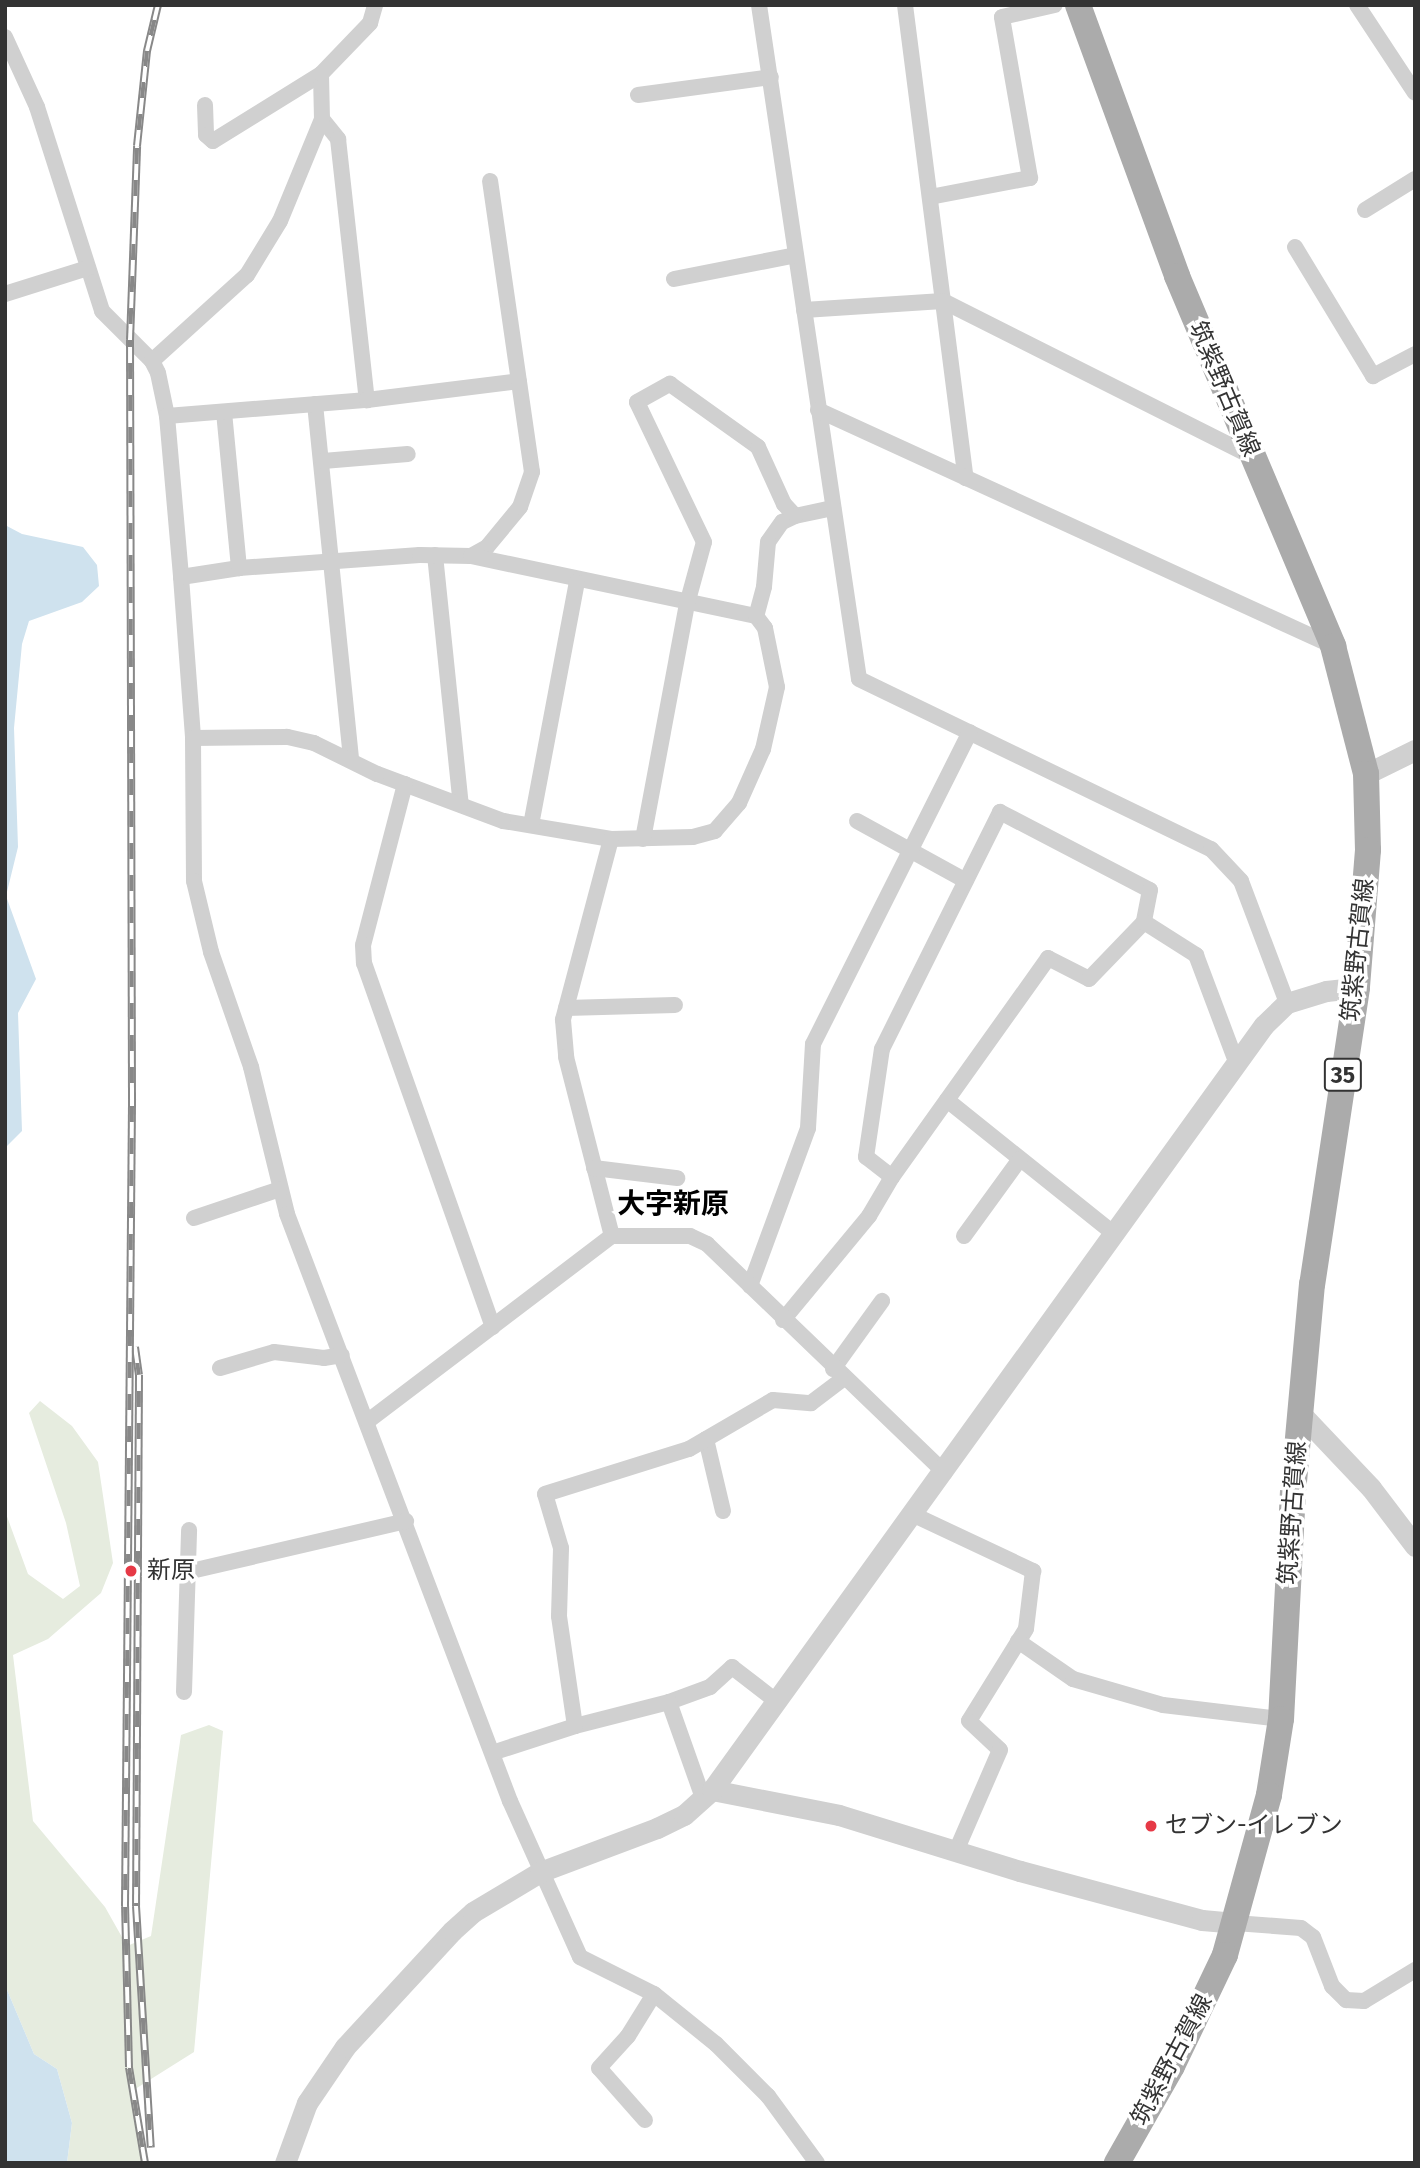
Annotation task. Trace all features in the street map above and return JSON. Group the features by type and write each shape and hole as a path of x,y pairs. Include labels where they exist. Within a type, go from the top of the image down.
{"main road":[{"name":"筑紫野古賀線","path":"1078,5 1138,175 1251,456 1333,646 1366,774 1367,882 1357,988 1312,1284 1300,1413 1281,1719 1269,1794 1235,1923 1205,1998 1117,2163"}],"street":[{"path":"205,105 205,135 213,141 321,74 370,23 375,5"},
{"path":"759,5 859,679 1211,849 1241,881 1287,1003"},
{"path":"905,5 966,478"},
{"path":"930,197 1030,178 1002,17 1055,5"},
{"path":"1357,5 1415,93"},
{"path":"5,37 37,107 102,311 152,361 167,416 192,738 194,881 211,952 251,1067 280,1189 342,1355 540,1872 580,1957 654,1994 716,2044 768,2096 817,2163"},
{"path":"152,361 247,275 280,221 322,118 321,74"},
{"path":"638,95 771,77"},
{"path":"322,118 338,139 367,400"},
{"path":"1365,210 1415,179"},
{"path":"471,556 487,547 520,507 532,472 490,181"},
{"path":"1295,247 1373,376 1415,354"},
{"path":"674,279 796,255"},
{"path":"5,294 88,268"},
{"path":"804,310 943,301 1251,456"},
{"path":"167,416 367,400 519,381"},
{"path":"643,839 687,604 704,542 637,402 670,384 758,447 784,504 795,516"},
{"path":"315,404 323,461 329,564 351,760"},
{"path":"818,410 1333,646"},
{"path":"224,412 239,568"},
{"path":"323,461 408,454"},
{"path":"756,616 764,587 768,542 782,522 795,516 833,508"},
{"path":"181,577 239,568 435,555 471,556 577,582 756,616 765,628 777,687 763,749 739,803 715,831 643,839 611,839 503,821 287,737 192,738"},
{"path":"435,555 461,805"},
{"path":"531,825 577,582"},
{"path":"750,1286 808,1128 813,1044 970,732"},
{"path":"1366,774 1415,750"},
{"path":"405,784 363,945 363,963 492,1327"},
{"path":"783,1320 869,1216 892,1177 1048,958 1089,979 1144,922 1150,890 1000,812 882,1049 866,1157 892,1177"},
{"path":"858,821 965,881"},
{"path":"611,839 566,1008 566,1058 612,1236"},
{"path":"1144,922 1196,956 1234,1056"},
{"path":"285,2163 307,2103 345,2047 396,1988 473,1912 540,1872 657,1828 684,1815 707,1794 945,1473 1264,1025 1287,1003 1326,991 1357,988"},
{"path":"566,1008 676,1005"},
{"path":"947,1100 1114,1234"},
{"path":"964,1236 1020,1159"},
{"path":"594,1168 677,1178"},
{"path":"194,1218 280,1189"},
{"path":"368,1421 612,1236 690,1236 707,1244 838,1374 945,1473"},
{"path":"575,1726 559,1616 561,1548 545,1494 689,1449 773,1400 811,1403 838,1374 882,1301"},
{"path":"220,1368 274,1352 324,1358 342,1355"},
{"path":"1300,1413 1371,1488 1415,1546"},
{"path":"706,1439 723,1511"},
{"path":"914,1515 1033,1571 1026,1629 969,1721 1000,1750 956,1851"},
{"path":"187,1572 406,1521"},
{"path":"184,1692 189,1530"},
{"path":"1018,1641 1073,1679 1163,1705 1281,1719"},
{"path":"495,1752 575,1726 669,1702 710,1687 732,1667 776,1701"},
{"path":"669,1702 707,1794"},
{"path":"707,1794 839,1815 1202,1920 1301,1928 1313,1937 1332,1986 1346,2000 1364,2001 1415,1970"},
{"path":"645,2120 599,2068 628,2036 654,1994"}],"shaded area":[{"path":"40,1401 72,1426 98,1462 113,1563 101,1593 48,1639 13,1655 33,1821 105,1907 127,1946 151,1936 181,1735 209,1725 223,1731 194,2052 132,2091 144,2163 67,2163 72,2123 57,2069 34,2054 5,1985 5,1511 28,1574 63,1599 80,1586 66,1523 29,1413"}],"water":[{"path":"5,525 22,534 83,547 97,565 99,586 82,602 29,621 22,644 14,728 18,847 6,896 36,979 18,1013 22,1131 5,1148"},
{"path":"5,1985 34,2054 57,2069 72,2123 67,2163 5,2163"}],"railway":[{"path":"145,2163 129,2067 125,1906 132,1099 130,340 137,146 147,51 158,5"},
{"path":"135,1347 139,1375 136,1906 151,2148"}],"place":[{"name":"新原","path":"131,1571"},
{"name":"セブン-イレブン","path":"1151,1826"}],"district":[{"name":"大字新原","path":"673,1204"}]}
